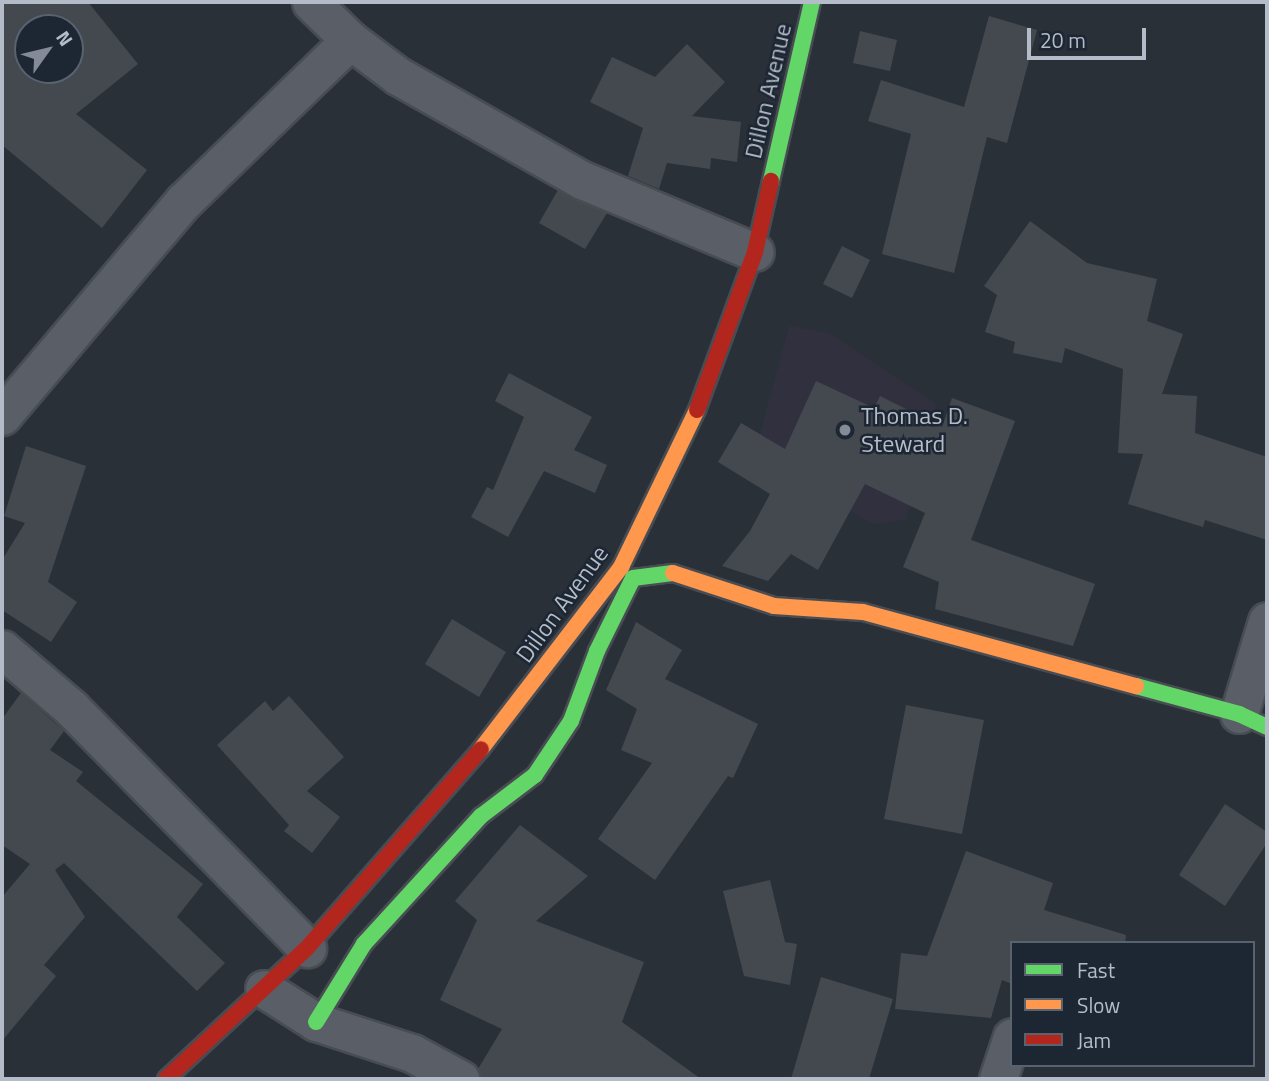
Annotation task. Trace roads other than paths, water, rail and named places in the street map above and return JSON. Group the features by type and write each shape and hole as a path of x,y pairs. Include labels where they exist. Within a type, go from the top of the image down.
{"street":[{"path":"311,2 351,40 398,76 582,180 755,252"},
{"name":"Dillon Avenue","path":"166,1079 307,948 450,789 621,567 712,379 755,252 812,2"},
{"path":"2,416 184,201 351,40"},
{"path":"316,1022 363,944 481,816 535,775 570,720 597,651 633,578 671,572 774,606 863,612 1253,720 1267,621"},
{"path":"2,649 71,708 307,948"},
{"path":"264,989 316,1022 412,1053 460,1079"},
{"path":"998,1079 1010,1043"}],"place":[{"name":"Thomas D. Steward","path":"845,430"}]}
